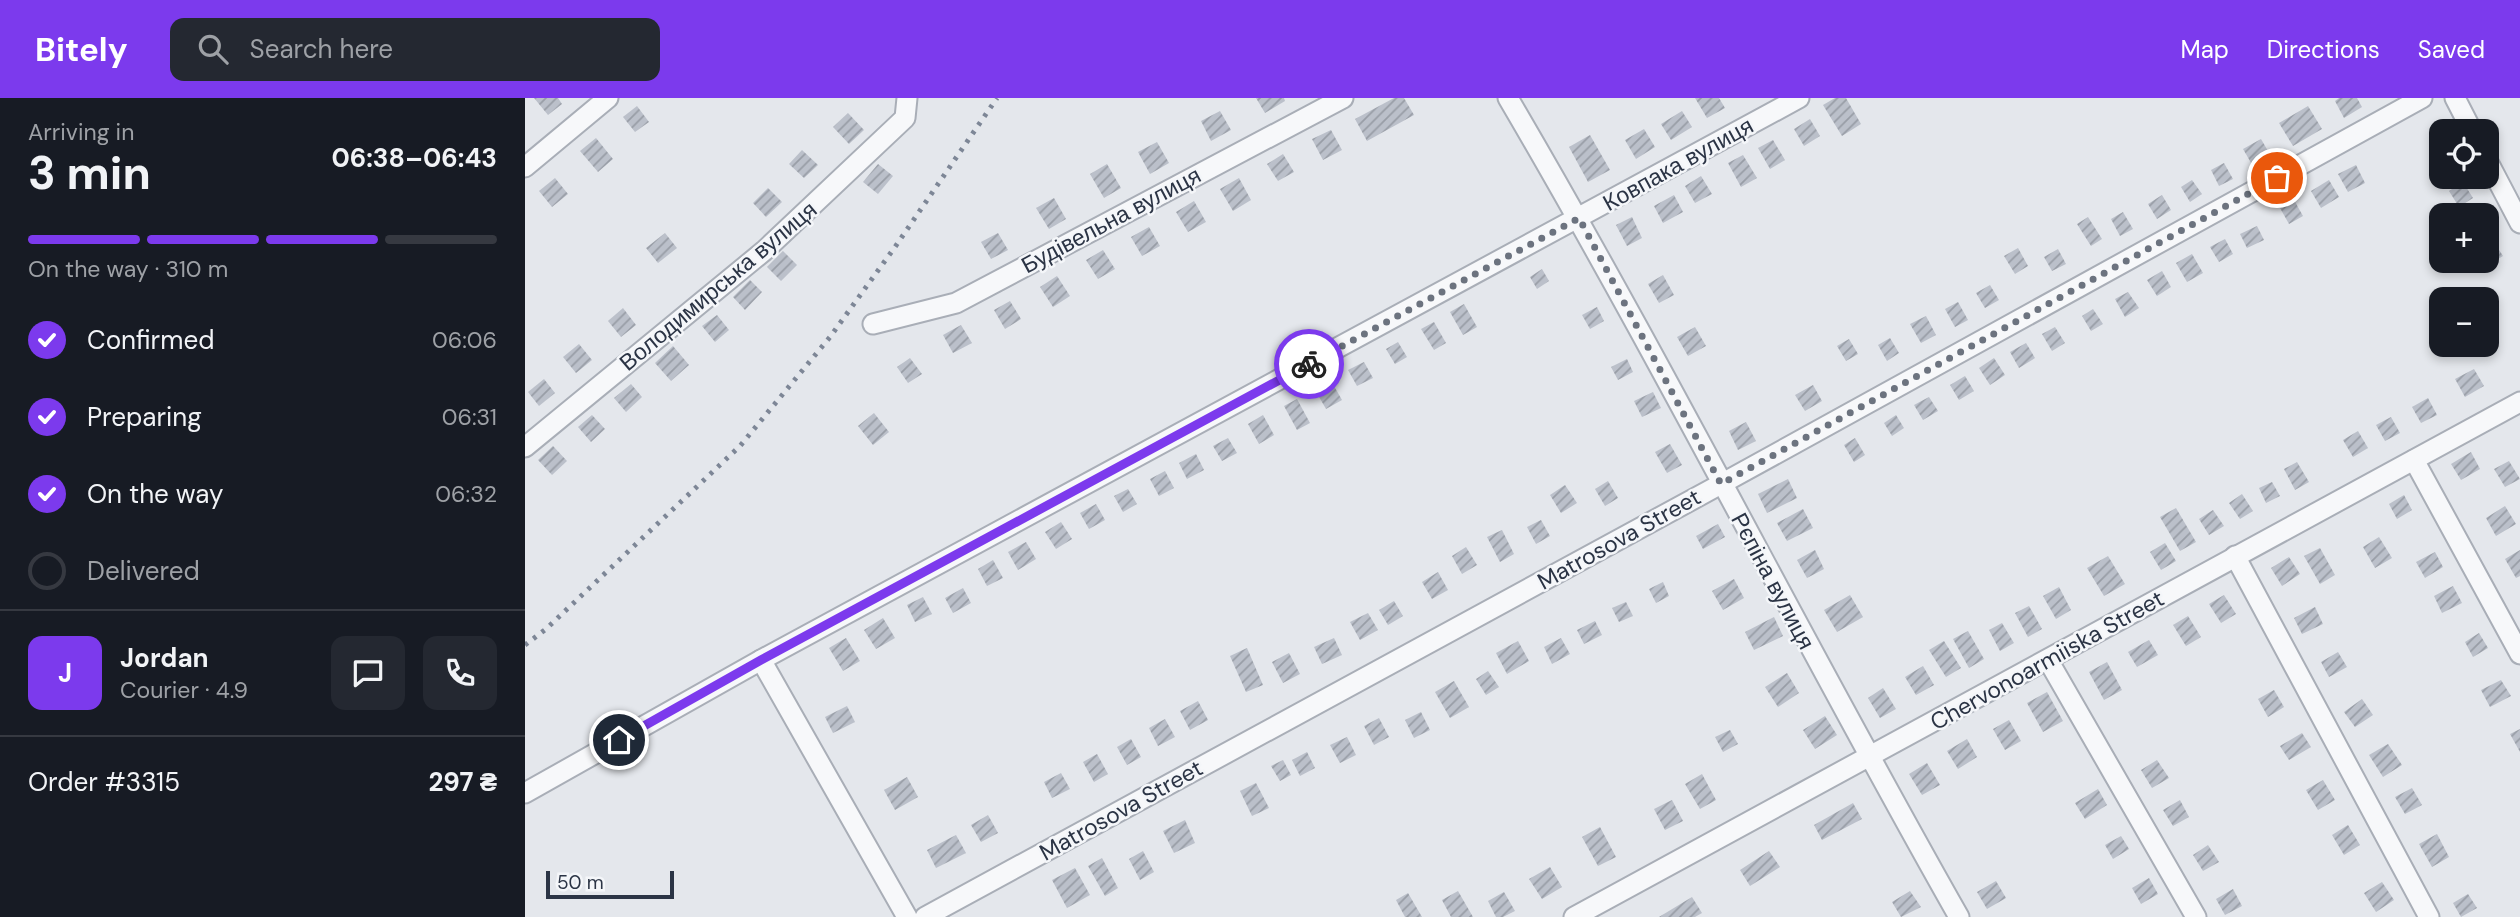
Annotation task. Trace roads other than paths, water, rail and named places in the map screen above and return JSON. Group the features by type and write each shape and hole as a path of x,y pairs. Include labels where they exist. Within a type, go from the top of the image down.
{"street":[{"path":"525,167 608,98"},
{"name":"Володимирська вулиця","path":"525,447 765,251 905,118 907,98"},
{"name":"Будівельна вулиця","path":"873,324 955,303 1343,98"},
{"name":"Рєпіна вулиця","path":"1508,98 1579,218 1869,758 1959,917"},
{"name":"Ковпака вулиця","path":"525,793 761,660 1799,98"},
{"name":"Matrosova Street","path":"925,917 1721,484 2422,98"},
{"path":"2455,98 2466,119"},
{"path":"2499,182 2520,223"},
{"name":"Chervonoarmiiska Street","path":"1574,917 2520,402"},
{"path":"2414,460 2520,654"},
{"path":"2235,556 2429,917"},
{"path":"761,660 907,917"},
{"path":"2048,660 2196,917"}],"railway":[{"path":"525,645 546,629 740,446 830,337 997,98"}]}
